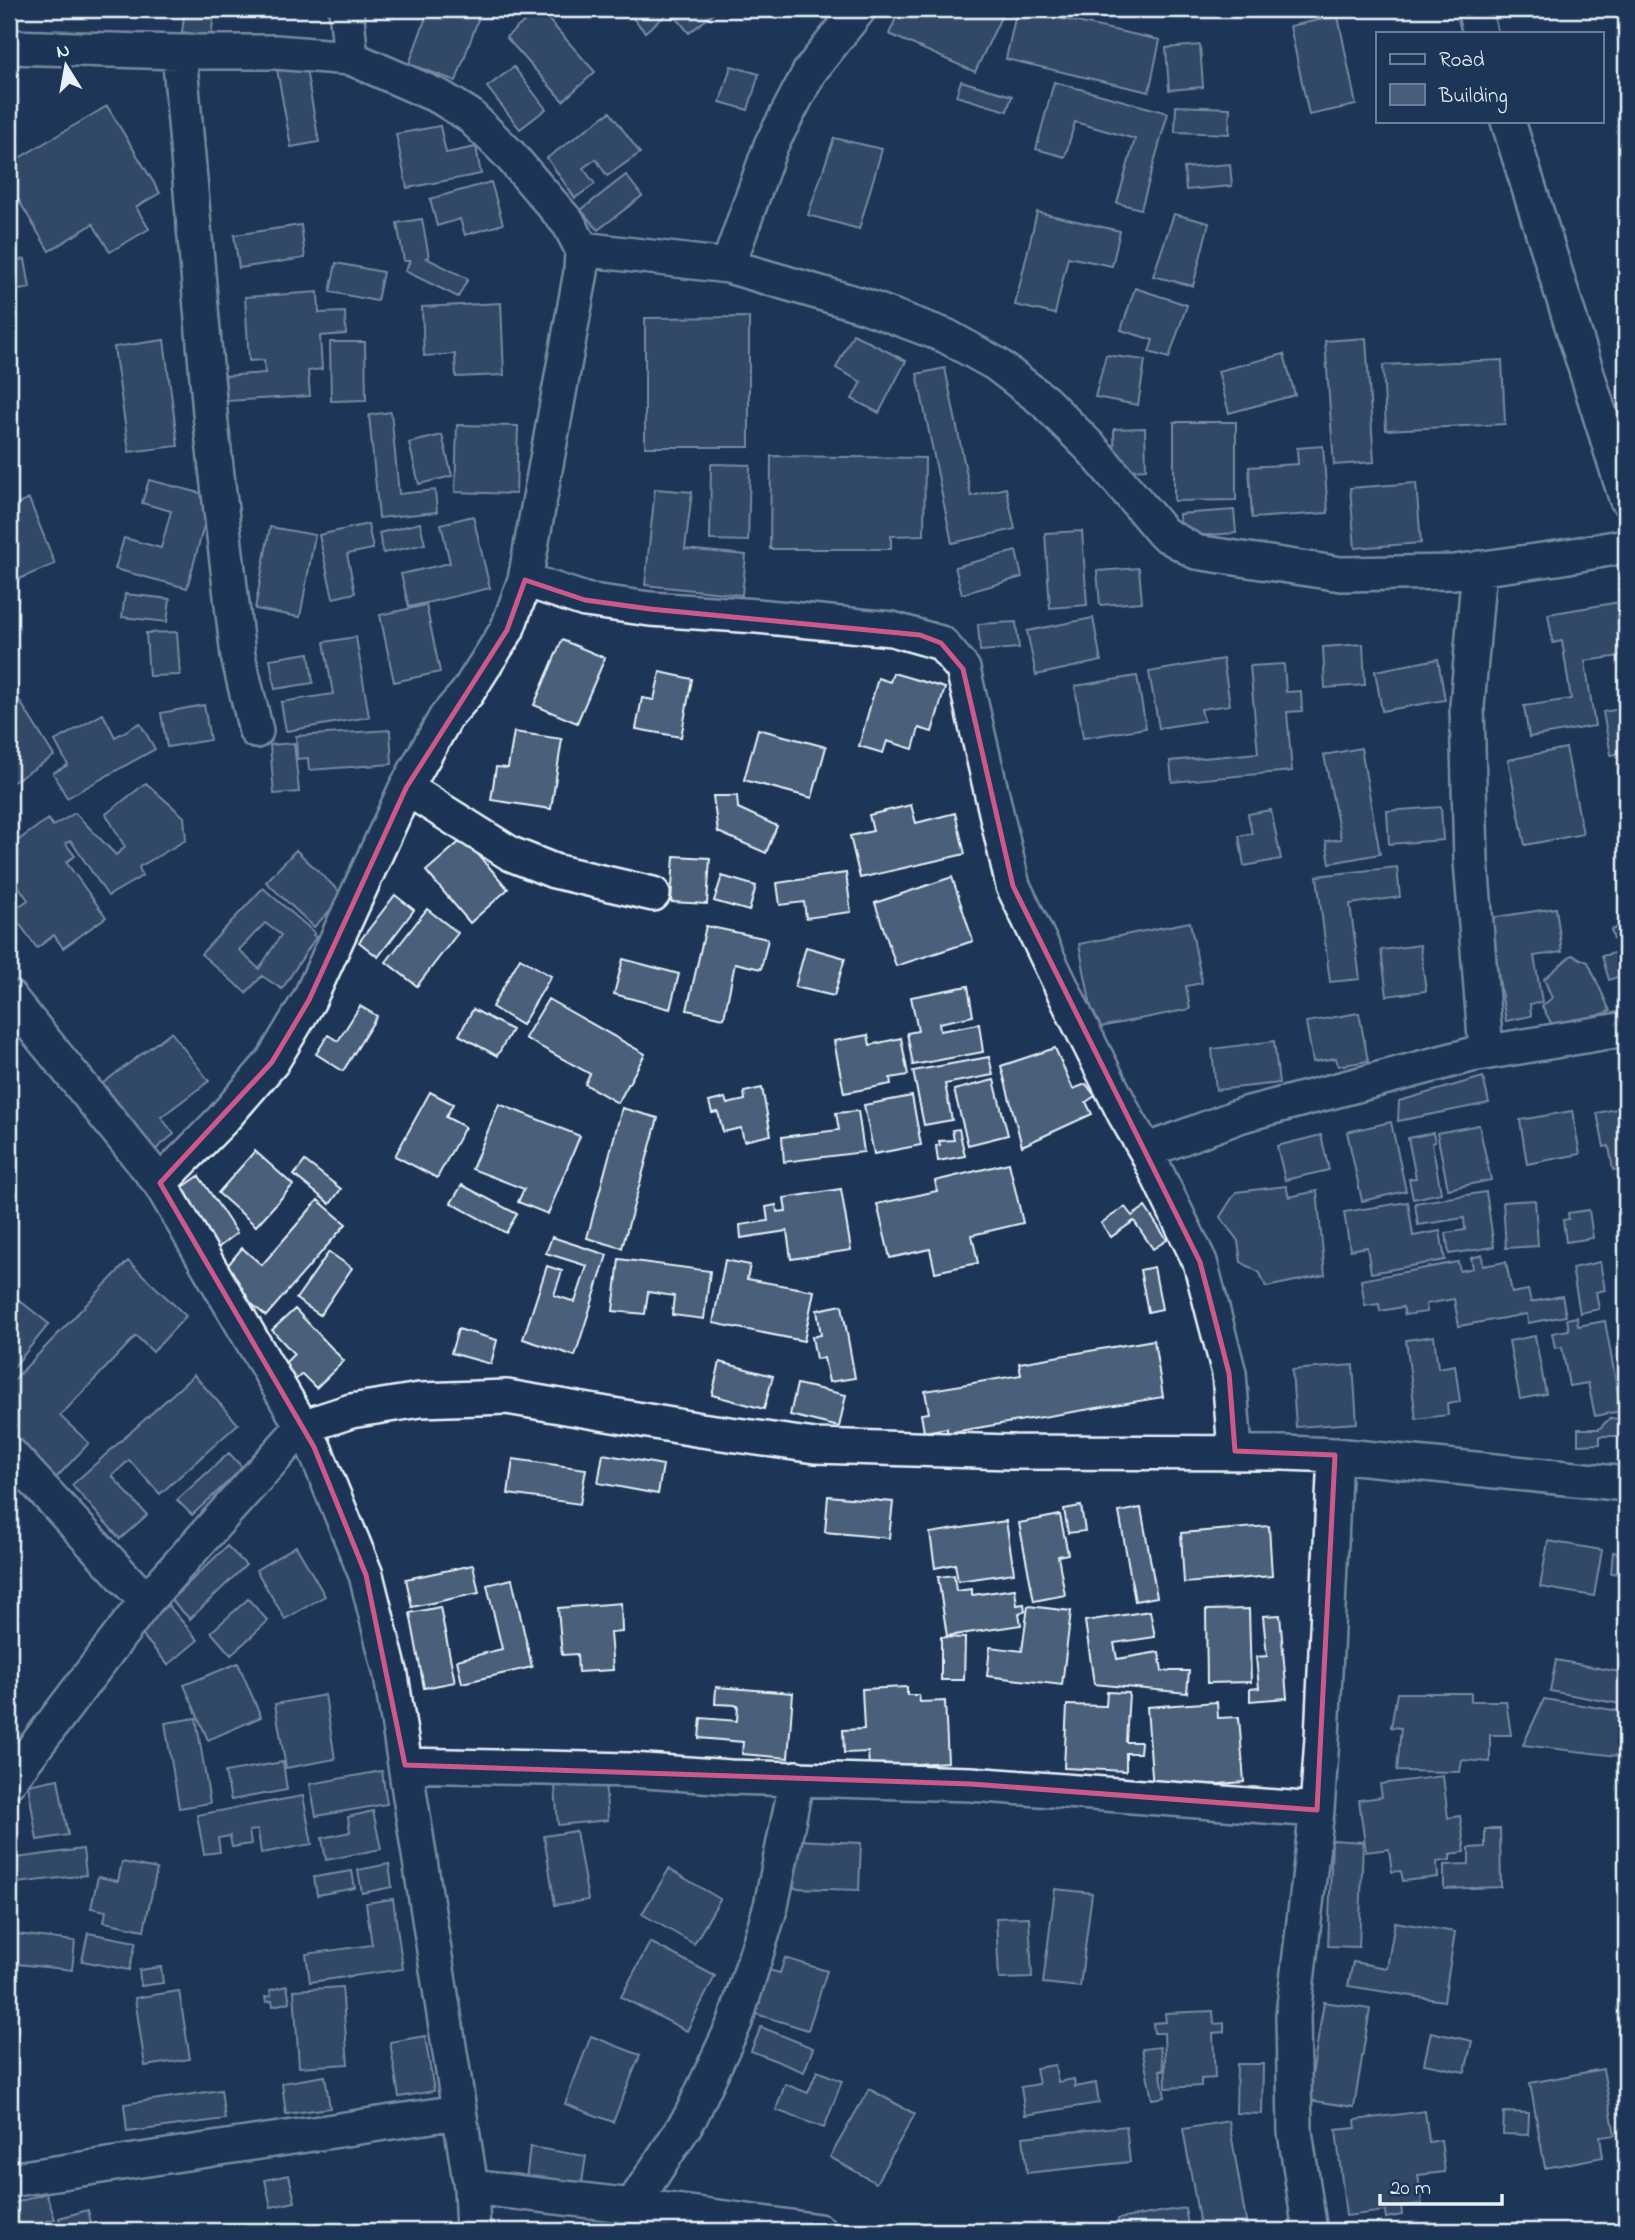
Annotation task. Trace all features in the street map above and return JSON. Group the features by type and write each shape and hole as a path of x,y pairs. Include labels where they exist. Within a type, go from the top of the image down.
{"street":[{"path":"346,9 351,58"},
{"path":"728,266 771,145 810,71 859,9"},
{"path":"1474,9 1480,32"},
{"path":"9,47 275,52 351,58 440,97 469,115 508,153 569,224 582,249 581,272 525,580 507,630 467,693 446,717 406,788 309,1000 272,1062 222,1120 160,1184"},
{"path":"179,52 211,424 239,656 256,731"},
{"path":"1508,122 1626,498"},
{"path":"582,249 728,266 864,306 946,336 996,364 1044,401 1092,449 1163,533 1196,552 1340,574 1454,572 1626,546"},
{"path":"1479,568 1467,706 1471,861 1486,1051"},
{"path":"525,580 585,600 650,610 757,616 892,629 941,643 963,669 1013,886 1200,1262 1229,1373 1235,1451"},
{"path":"406,788 511,854 554,871 653,894"},
{"path":"9,997 160,1184 314,1447 366,1574 391,1675 471,2187 473,2231"},
{"path":"1146,1151 1242,1115 1486,1051 1626,1029"},
{"path":"9,1781 146,1601 302,1427 351,1411 420,1400 507,1397 814,1446 1011,1452 1235,1451 1335,1455 1626,1484"},
{"path":"9,1453 146,1601"},
{"path":"1310,2231 1295,2132 1293,2015 1317,1810 1335,1455"},
{"path":"405,1765 631,1770 730,1777 971,1784 1317,1810"},
{"path":"632,2206 691,2116 736,2022 771,1906 797,1778"},
{"path":"9,2180 458,2112"},
{"path":"471,2187 819,2231"}],"highlighted area":[{"path":"525,580 585,600 650,609 920,635 941,643 963,669 1013,886 1200,1262 1229,1373 1235,1451 1335,1455 1317,1810 971,1784 405,1765 366,1575 314,1447 160,1183 272,1062 309,1000 406,788 507,630"}],"building":[{"path":"185,9 215,9 211,36 182,32"},
{"path":"429,9 481,11 456,81 409,64"},
{"path":"539,9 595,72 563,101 506,37"},
{"path":"625,9 718,10 689,33 671,11 645,32"},
{"path":"900,9 989,9 1002,15 975,72 889,34"},
{"path":"1017,9 1160,40 1149,92 1006,59"},
{"path":"1338,16 1356,105 1309,115 1290,26"},
{"path":"1200,45 1203,87 1169,90 1166,48"},
{"path":"305,64 319,142 291,147 277,69"},
{"path":"731,66 759,74 748,110 720,102"},
{"path":"514,67 546,109 520,129 487,87"},
{"path":"961,81 1012,96 1007,111 956,96"},
{"path":"1054,82 1168,113 1141,209 1117,203 1135,139 1075,122 1065,157 1036,149"},
{"path":"107,106 160,193 136,207 149,229 110,252 93,224 49,251 9,184 9,164"},
{"path":"1176,106 1230,108 1229,134 1175,132"},
{"path":"610,112 640,153 607,176 596,159 583,168 595,184 575,198 547,158"},
{"path":"440,126 446,153 476,147 481,174 407,188 396,134"},
{"path":"834,138 882,149 859,229 808,215"},
{"path":"1230,164 1232,186 1186,190 1184,168"},
{"path":"626,175 642,196 598,230 581,210"},
{"path":"491,182 503,224 465,235 460,219 437,226 430,199"},
{"path":"1037,212 1120,231 1112,266 1068,257 1055,314 1015,305"},
{"path":"1174,214 1209,223 1193,286 1153,276"},
{"path":"422,219 429,257 426,258 468,279 458,297 405,271 410,261 404,261 397,223"},
{"path":"301,225 305,258 239,268 234,235"},
{"path":"25,259 30,288 9,292 9,262"},
{"path":"336,263 383,272 377,301 330,292"},
{"path":"1135,288 1187,305 1169,358 1149,352 1153,340 1121,330"},
{"path":"318,292 319,313 345,312 346,334 320,336 322,369 308,371 310,396 227,401 225,376 265,373 264,360 249,361 245,297"},
{"path":"501,303 504,375 456,377 455,354 424,356 422,307"},
{"path":"749,317 749,447 645,447 645,318"},
{"path":"853,334 906,361 879,413 852,399 861,382 836,368"},
{"path":"1366,338 1374,462 1334,465 1325,341"},
{"path":"164,340 178,446 129,452 114,347"},
{"path":"330,342 365,342 366,400 331,401"},
{"path":"1284,354 1295,395 1229,413 1218,371"},
{"path":"1106,355 1145,360 1138,405 1095,397"},
{"path":"1502,360 1505,424 1386,430 1383,365"},
{"path":"945,368 971,496 1006,488 1015,529 952,543 917,374"},
{"path":"391,412 399,494 435,490 437,512 379,518 369,415"},
{"path":"1174,422 1236,422 1236,500 1174,501"},
{"path":"457,425 518,426 516,494 455,492"},
{"path":"1145,428 1146,469 1115,471 1114,429"},
{"path":"442,435 452,476 419,484 409,443"},
{"path":"1323,446 1328,513 1252,518 1249,467 1298,464 1297,448"},
{"path":"771,456 925,458 924,535 891,536 891,549 770,549"},
{"path":"711,464 750,465 748,541 710,540"},
{"path":"149,480 212,496 187,588 115,569 124,538 161,548 171,511 142,503"},
{"path":"1416,483 1421,543 1355,548 1350,488"},
{"path":"655,489 692,492 685,549 746,555 742,595 645,585"},
{"path":"29,499 55,564 9,583 9,508"},
{"path":"1234,510 1236,533 1181,537 1179,514"},
{"path":"473,516 490,588 409,607 401,574 450,563 441,524"},
{"path":"420,523 425,544 383,553 379,533"},
{"path":"368,524 373,549 347,554 355,593 333,598 319,535"},
{"path":"270,527 315,535 300,617 255,609"},
{"path":"1082,531 1087,605 1050,608 1045,533"},
{"path":"1016,551 1022,577 962,594 955,567"},
{"path":"1139,568 1142,602 1100,605 1097,571"},
{"path":"125,594 170,599 167,622 122,617"},
{"path":"1626,601 1626,630 1617,631 1621,656 1585,661 1595,726 1529,737 1524,706 1571,699 1562,641 1553,643 1548,614"},
{"path":"426,605 440,672 394,682 380,615"},
{"path":"1093,618 1101,661 1036,675 1027,631"},
{"path":"1016,622 1019,648 980,651 978,624"},
{"path":"177,632 180,675 149,676 146,633"},
{"path":"356,637 369,717 286,731 281,702 333,694 324,642"},
{"path":"562,640 605,658 577,723 534,705"},
{"path":"1363,644 1365,685 1325,688 1323,647"},
{"path":"309,653 313,683 275,689 270,659"},
{"path":"1223,659 1230,705 1201,709 1204,721 1159,728 1149,672"},
{"path":"1438,659 1445,700 1382,711 1375,671"},
{"path":"1284,664 1286,692 1301,691 1302,711 1287,712 1292,771 1172,782 1170,761 1258,753 1250,666"},
{"path":"660,672 692,679 681,737 636,729 642,698 654,700"},
{"path":"893,673 945,688 932,732 919,728 913,749 887,741 883,753 859,746 878,678 890,682"},
{"path":"1137,676 1146,728 1083,738 1075,686"},
{"path":"11,687 54,756 10,784 9,689"},
{"path":"204,705 210,740 167,747 161,713"},
{"path":"1626,708 1626,753 1611,755 1603,712"},
{"path":"103,714 115,737 140,723 155,749 67,798 53,773 68,765 55,741"},
{"path":"758,729 826,747 812,798 744,780"},
{"path":"390,730 392,764 309,770 308,758 297,759 296,736"},
{"path":"514,732 562,739 551,809 491,800 496,767 508,768"},
{"path":"294,743 299,792 274,794 270,745"},
{"path":"1361,748 1380,854 1330,863 1326,841 1341,839 1324,755"},
{"path":"1566,748 1583,834 1525,845 1508,760"},
{"path":"146,783 184,817 186,840 139,867 142,876 108,896 71,841 65,843 75,856 66,862 106,917 63,948 54,935 37,948 11,912 28,900 15,881 9,886 9,847 48,819 53,826 75,813 116,855 125,847 106,814"},
{"path":"713,796 737,796 738,808 777,826 766,853 718,832"},
{"path":"911,805 916,823 955,813 965,854 860,878 850,836 873,831 869,815"},
{"path":"1441,807 1443,840 1389,844 1387,811"},
{"path":"1271,810 1281,859 1244,866 1239,836 1252,834 1248,814"},
{"path":"464,838 508,889 470,923 426,871"},
{"path":"296,850 344,896 314,927 266,882"},
{"path":"674,856 710,858 707,904 671,902"},
{"path":"1397,867 1400,897 1350,904 1360,979 1330,982 1317,876"},
{"path":"846,873 851,912 806,918 804,902 780,905 777,883"},
{"path":"722,876 756,886 749,911 714,901"},
{"path":"952,877 973,941 896,966 875,903"},
{"path":"263,888 315,933 313,935 316,937 282,989 262,976 246,993 201,954","holes":["265,923 281,935 259,969 239,950"]},
{"path":"395,895 414,910 378,957 359,942"},
{"path":"1556,908 1562,952 1534,956 1542,1002 1530,1004 1531,1016 1506,1021 1489,918"},
{"path":"427,909 458,933 417,986 386,962"},
{"path":"1190,922 1202,983 1186,986 1190,1009 1095,1028 1079,944"},
{"path":"1626,925 1626,974 1609,980 1602,956 1618,952 1611,930"},
{"path":"706,926 768,939 761,969 735,963 724,1018 687,1010"},
{"path":"1420,945 1426,991 1387,996 1381,950"},
{"path":"806,947 845,958 834,996 795,987"},
{"path":"1572,955 1588,962 1610,1011 1556,1032 1542,1006 1552,998 1544,979"},
{"path":"520,958 551,976 522,1025 492,1007"},
{"path":"623,959 679,974 670,1009 614,994"},
{"path":"968,986 973,1016 939,1023 940,1031 979,1024 983,1052 913,1065 907,1033 918,1031 911,997"},
{"path":"548,999 645,1054 618,1103 585,1084 590,1074 525,1038"},
{"path":"360,1006 377,1016 343,1071 316,1054 328,1035 338,1041"},
{"path":"473,1009 512,1030 497,1056 459,1035"},
{"path":"1359,1013 1368,1061 1338,1066 1336,1058 1313,1062 1306,1022"},
{"path":"171,1032 209,1081 161,1117 174,1134 155,1150 103,1083"},
{"path":"868,1035 870,1045 901,1038 908,1075 890,1078 891,1084 844,1093 834,1041"},
{"path":"1274,1041 1279,1083 1216,1090 1212,1049"},
{"path":"1055,1048 1073,1089 1086,1084 1095,1096 1086,1102 1092,1114 1022,1146 1001,1066"},
{"path":"989,1057 993,1075 945,1084 952,1120 924,1125 913,1071"},
{"path":"1483,1077 1489,1103 1398,1121 1399,1101"},
{"path":"994,1080 1008,1135 968,1145 954,1090"},
{"path":"762,1088 771,1135 744,1141 741,1128 723,1132 718,1112 712,1113 709,1102 725,1098 727,1104 745,1100 744,1092"},
{"path":"430,1092 453,1104 446,1117 465,1127 437,1178 395,1156"},
{"path":"912,1096 921,1145 874,1154 864,1105"},
{"path":"499,1104 580,1136 548,1214 518,1202 524,1189 472,1169"},
{"path":"1626,1107 1625,1187 1621,1169 1613,1170 1609,1146 1604,1147 1597,1113"},
{"path":"622,1108 658,1118 622,1248 587,1238"},
{"path":"858,1111 864,1152 784,1162 782,1137 839,1130 836,1113"},
{"path":"1572,1111 1580,1154 1527,1164 1520,1120"},
{"path":"1391,1122 1406,1191 1362,1201 1347,1132"},
{"path":"1479,1125 1491,1180 1448,1189 1437,1133"},
{"path":"959,1129 965,1156 938,1161 936,1146 940,1145 939,1141 954,1140 952,1130"},
{"path":"1433,1133 1435,1142 1432,1143 1441,1193 1413,1199 1409,1179 1416,1178 1408,1138"},
{"path":"1321,1135 1329,1170 1285,1180 1277,1146"},
{"path":"255,1151 293,1185 256,1226 218,1193"},
{"path":"305,1161 341,1189 330,1204 294,1175"},
{"path":"1009,1163 1023,1223 972,1235 978,1263 935,1272 930,1249 890,1258 877,1204 937,1191 935,1181"},
{"path":"199,1176 237,1233 215,1250 174,1193"},
{"path":"462,1185 517,1214 506,1233 451,1203"},
{"path":"1286,1186 1289,1197 1317,1191 1325,1275 1266,1287 1260,1273 1241,1262 1238,1241 1220,1217 1236,1192"},
{"path":"841,1189 851,1250 791,1259 787,1231 741,1238 740,1225 768,1221 766,1207 776,1205 777,1212 786,1211 784,1198"},
{"path":"1486,1192 1494,1247 1449,1254 1446,1233 1465,1230 1464,1218 1418,1225 1415,1203"},
{"path":"318,1200 346,1224 266,1316 219,1276 242,1248 262,1265"},
{"path":"1535,1200 1538,1246 1506,1248 1503,1202"},
{"path":"1408,1202 1413,1236 1440,1231 1445,1260 1371,1273 1367,1247 1350,1250 1344,1212"},
{"path":"1125,1207 1132,1216 1145,1207 1167,1240 1153,1249 1134,1221 1111,1237 1101,1223"},
{"path":"1589,1210 1593,1238 1566,1242 1563,1220 1569,1219 1568,1213"},
{"path":"552,1237 607,1255 575,1356 523,1339 547,1266 562,1271 554,1295 575,1302 587,1266 546,1253"},
{"path":"329,1252 352,1268 320,1315 296,1299"},
{"path":"1482,1255 1483,1266 1506,1262 1512,1293 1528,1290 1531,1302 1562,1296 1566,1316 1528,1323 1527,1314 1459,1326 1454,1299 1426,1304 1427,1312 1405,1315 1403,1307 1380,1311 1379,1304 1365,1306 1361,1280 1458,1262 1460,1271 1473,1268 1471,1258"},
{"path":"619,1259 710,1271 704,1319 672,1315 674,1296 648,1292 645,1314 613,1311"},
{"path":"725,1260 750,1265 747,1279 814,1291 804,1341 713,1323"},
{"path":"128,1261 186,1316 153,1352 136,1336 60,1416 89,1443 55,1479 9,1435 9,1385"},
{"path":"1600,1262 1605,1290 1596,1292 1599,1309 1580,1313 1572,1268"},
{"path":"1154,1267 1162,1309 1148,1312 1140,1270"},
{"path":"9,1292 49,1324 9,1373"},
{"path":"842,1305 855,1378 829,1382 824,1358 816,1359 812,1337 821,1335 817,1310"},
{"path":"295,1309 344,1361 316,1388 302,1374 294,1381 281,1367 294,1354 272,1330"},
{"path":"1577,1317 1578,1326 1605,1321 1621,1411 1595,1416 1588,1383 1569,1386 1562,1347 1555,1348 1552,1333 1569,1330 1567,1319"},
{"path":"458,1329 497,1340 491,1364 451,1353"},
{"path":"1434,1336 1438,1368 1455,1365 1460,1402 1447,1404 1448,1415 1416,1419 1406,1340"},
{"path":"1535,1336 1546,1394 1520,1399 1509,1341"},
{"path":"1154,1340 1163,1397 947,1433 947,1428 924,1432 921,1414 929,1413 925,1391 1021,1375 1019,1363"},
{"path":"720,1362 773,1376 764,1409 712,1395"},
{"path":"1353,1365 1357,1423 1296,1427 1292,1370"},
{"path":"194,1375 238,1424 160,1494 129,1460 112,1476 147,1515 120,1539 72,1485"},
{"path":"797,1384 846,1395 839,1427 790,1415"},
{"path":"1626,1418 1626,1436 1600,1436 1600,1444 1578,1445 1578,1429 1599,1429 1609,1419"},
{"path":"229,1453 243,1468 192,1515 177,1500"},
{"path":"603,1454 663,1465 658,1494 598,1483"},
{"path":"513,1459 586,1469 580,1504 508,1494"},
{"path":"828,1496 893,1502 889,1538 825,1532"},
{"path":"1081,1506 1085,1531 1068,1533 1064,1509"},
{"path":"1141,1508 1157,1597 1135,1601 1119,1512"},
{"path":"1060,1515 1068,1554 1058,1556 1065,1595 1034,1601 1019,1523"},
{"path":"1006,1521 1014,1573 958,1581 955,1564 935,1568 930,1533"},
{"path":"1269,1526 1272,1576 1184,1583 1181,1533"},
{"path":"1548,1541 1602,1550 1594,1596 1540,1587"},
{"path":"227,1546 246,1565 190,1619 171,1600"},
{"path":"296,1546 325,1596 285,1619 256,1570"},
{"path":"1613,1552 1626,1554 1626,1593 1619,1593 1621,1574 1611,1573"},
{"path":"473,1565 479,1593 412,1607 406,1579"},
{"path":"954,1575 956,1591 972,1589 972,1595 1015,1589 1017,1605 1024,1604 1025,1611 1019,1613 1021,1625 947,1636 938,1577"},
{"path":"512,1579 532,1667 462,1683 457,1660 502,1649 487,1585"},
{"path":"248,1599 268,1621 231,1655 211,1632"},
{"path":"621,1603 622,1632 610,1633 613,1670 578,1672 577,1654 562,1655 558,1608"},
{"path":"168,1605 198,1640 168,1665 138,1630"},
{"path":"1028,1606 1071,1611 1062,1685 987,1676 990,1647 1022,1651"},
{"path":"440,1607 455,1682 424,1688 410,1613"},
{"path":"1249,1609 1251,1682 1207,1683 1206,1610"},
{"path":"1150,1611 1155,1637 1114,1643 1117,1659 1159,1652 1162,1671 1189,1671 1187,1693 1094,1684 1085,1621"},
{"path":"1280,1615 1287,1698 1250,1701 1250,1689 1259,1688 1256,1657 1267,1656 1263,1616"},
{"path":"941,1637 965,1638 964,1680 941,1680"},
{"path":"1556,1660 1626,1673 1626,1705 1550,1691"},
{"path":"238,1663 261,1717 208,1740 184,1685"},
{"path":"716,1687 793,1693 788,1758 742,1754 743,1742 699,1738 701,1718 737,1721 738,1705 715,1704"},
{"path":"907,1687 907,1695 919,1695 920,1702 945,1701 948,1762 869,1767 868,1752 844,1753 843,1730 864,1729 862,1689"},
{"path":"1107,1692 1129,1693 1126,1742 1141,1742 1140,1753 1126,1753 1126,1771 1064,1768 1067,1705 1106,1706"},
{"path":"1397,1693 1471,1693 1471,1701 1506,1701 1511,1735 1490,1735 1490,1762 1462,1760 1460,1772 1397,1771 1401,1728 1391,1727"},
{"path":"325,1695 335,1759 286,1768 275,1704"},
{"path":"1544,1699 1626,1712 1626,1757 1523,1745"},
{"path":"1217,1702 1218,1718 1239,1717 1244,1782 1153,1789 1147,1707"},
{"path":"196,1718 210,1803 179,1808 165,1723"},
{"path":"283,1762 287,1790 231,1800 225,1772"},
{"path":"382,1771 387,1804 316,1816 310,1784"},
{"path":"1443,1776 1448,1818 1460,1816 1465,1852 1450,1854 1450,1860 1437,1862 1438,1877 1403,1881 1401,1871 1392,1872 1389,1849 1366,1852 1359,1800 1382,1797 1380,1784"},
{"path":"58,1779 68,1835 37,1840 28,1785"},
{"path":"605,1782 608,1820 558,1825 555,1786"},
{"path":"303,1796 312,1844 261,1853 258,1830 249,1831 251,1844 232,1847 230,1836 218,1838 220,1852 204,1854 197,1815"},
{"path":"373,1811 381,1849 326,1860 322,1838 350,1832 348,1817"},
{"path":"1485,1829 1500,1829 1501,1887 1444,1889 1444,1865 1469,1864 1469,1848 1485,1847"},
{"path":"576,1831 588,1900 555,1905 544,1836"},
{"path":"796,1840 861,1843 859,1890 794,1888"},
{"path":"1332,1840 1363,1842 1359,1947 1328,1946"},
{"path":"83,1849 86,1875 9,1884 9,1859"},
{"path":"122,1862 157,1869 144,1930 104,1922 106,1911 91,1908 98,1877 118,1881"},
{"path":"389,1864 392,1887 362,1893 358,1870"},
{"path":"669,1869 720,1899 694,1944 642,1914"},
{"path":"352,1871 355,1888 317,1895 314,1877"},
{"path":"1055,1889 1092,1893 1080,1987 1043,1983"},
{"path":"393,1899 403,1969 310,1982 306,1954 372,1945 366,1903"},
{"path":"1029,1917 1032,1978 999,1979 996,1918"},
{"path":"1395,1922 1455,1932 1444,2001 1348,1986 1353,1962 1387,1968"},
{"path":"9,1933 75,1941 72,1970 9,1963"},
{"path":"88,1933 136,1942 129,1970 82,1961"},
{"path":"650,1942 715,1976 687,2031 621,1997"},
{"path":"785,1958 827,1971 808,2030 753,2013 768,1970 780,1973"},
{"path":"161,1967 163,1983 141,1986 139,1970"},
{"path":"287,1986 290,2002 273,2006 272,2001 266,2002 265,1997 271,1996 270,1990"},
{"path":"342,1987 348,2064 299,2067 294,1990"},
{"path":"179,1991 190,2059 145,2066 135,1998"},
{"path":"1324,2002 1370,2009 1354,2107 1308,2100"},
{"path":"1213,2011 1214,2024 1224,2023 1224,2032 1213,2033 1215,2078 1201,2079 1201,2086 1166,2088 1164,2033 1154,2033 1153,2023 1166,2022 1165,2013"},
{"path":"1626,2025 1626,2084 1619,2026"},
{"path":"761,2027 813,2048 804,2072 751,2051"},
{"path":"1431,2032 1472,2041 1465,2072 1424,2064"},
{"path":"425,2036 434,2091 399,2097 390,2042"},
{"path":"591,2036 640,2055 613,2122 565,2104"},
{"path":"1160,2047 1164,2070 1160,2070 1165,2097 1152,2099 1142,2049"},
{"path":"1237,2064 1263,2064 1262,2114 1236,2113"},
{"path":"1055,2065 1058,2082 1074,2079 1075,2087 1096,2083 1099,2103 1025,2115 1021,2087 1039,2084 1036,2068"},
{"path":"1603,2069 1615,2135 1600,2137 1603,2157 1545,2168 1530,2083"},
{"path":"817,2071 842,2081 824,2128 776,2110 785,2084 808,2093"},
{"path":"325,2076 330,2108 286,2114 282,2083"},
{"path":"869,2089 915,2114 876,2183 830,2157"},
{"path":"221,2090 225,2119 127,2132 124,2104"},
{"path":"1425,2111 1429,2142 1441,2140 1445,2172 1418,2175 1422,2204 1401,2206 1402,2215 1386,2218 1385,2211 1346,2216 1336,2130 1356,2128 1355,2120"},
{"path":"1504,2112 1529,2113 1528,2135 1503,2134"},
{"path":"1229,2121 1247,2227 1236,2229 1237,2231 1201,2231 1183,2129"},
{"path":"1126,2126 1130,2162 1027,2173 1023,2137"},
{"path":"530,2147 586,2156 581,2189 526,2180"},
{"path":"289,2175 295,2202 271,2207 265,2180"},
{"path":"46,2193 55,2219 9,2231 9,2205"},
{"path":"1185,2208 1189,2231 1120,2231 1118,2219"},
{"path":"88,2210 93,2231 62,2231 59,2218"},
{"path":"1087,2223 1087,2231 1017,2231 1016,2227"}]}
